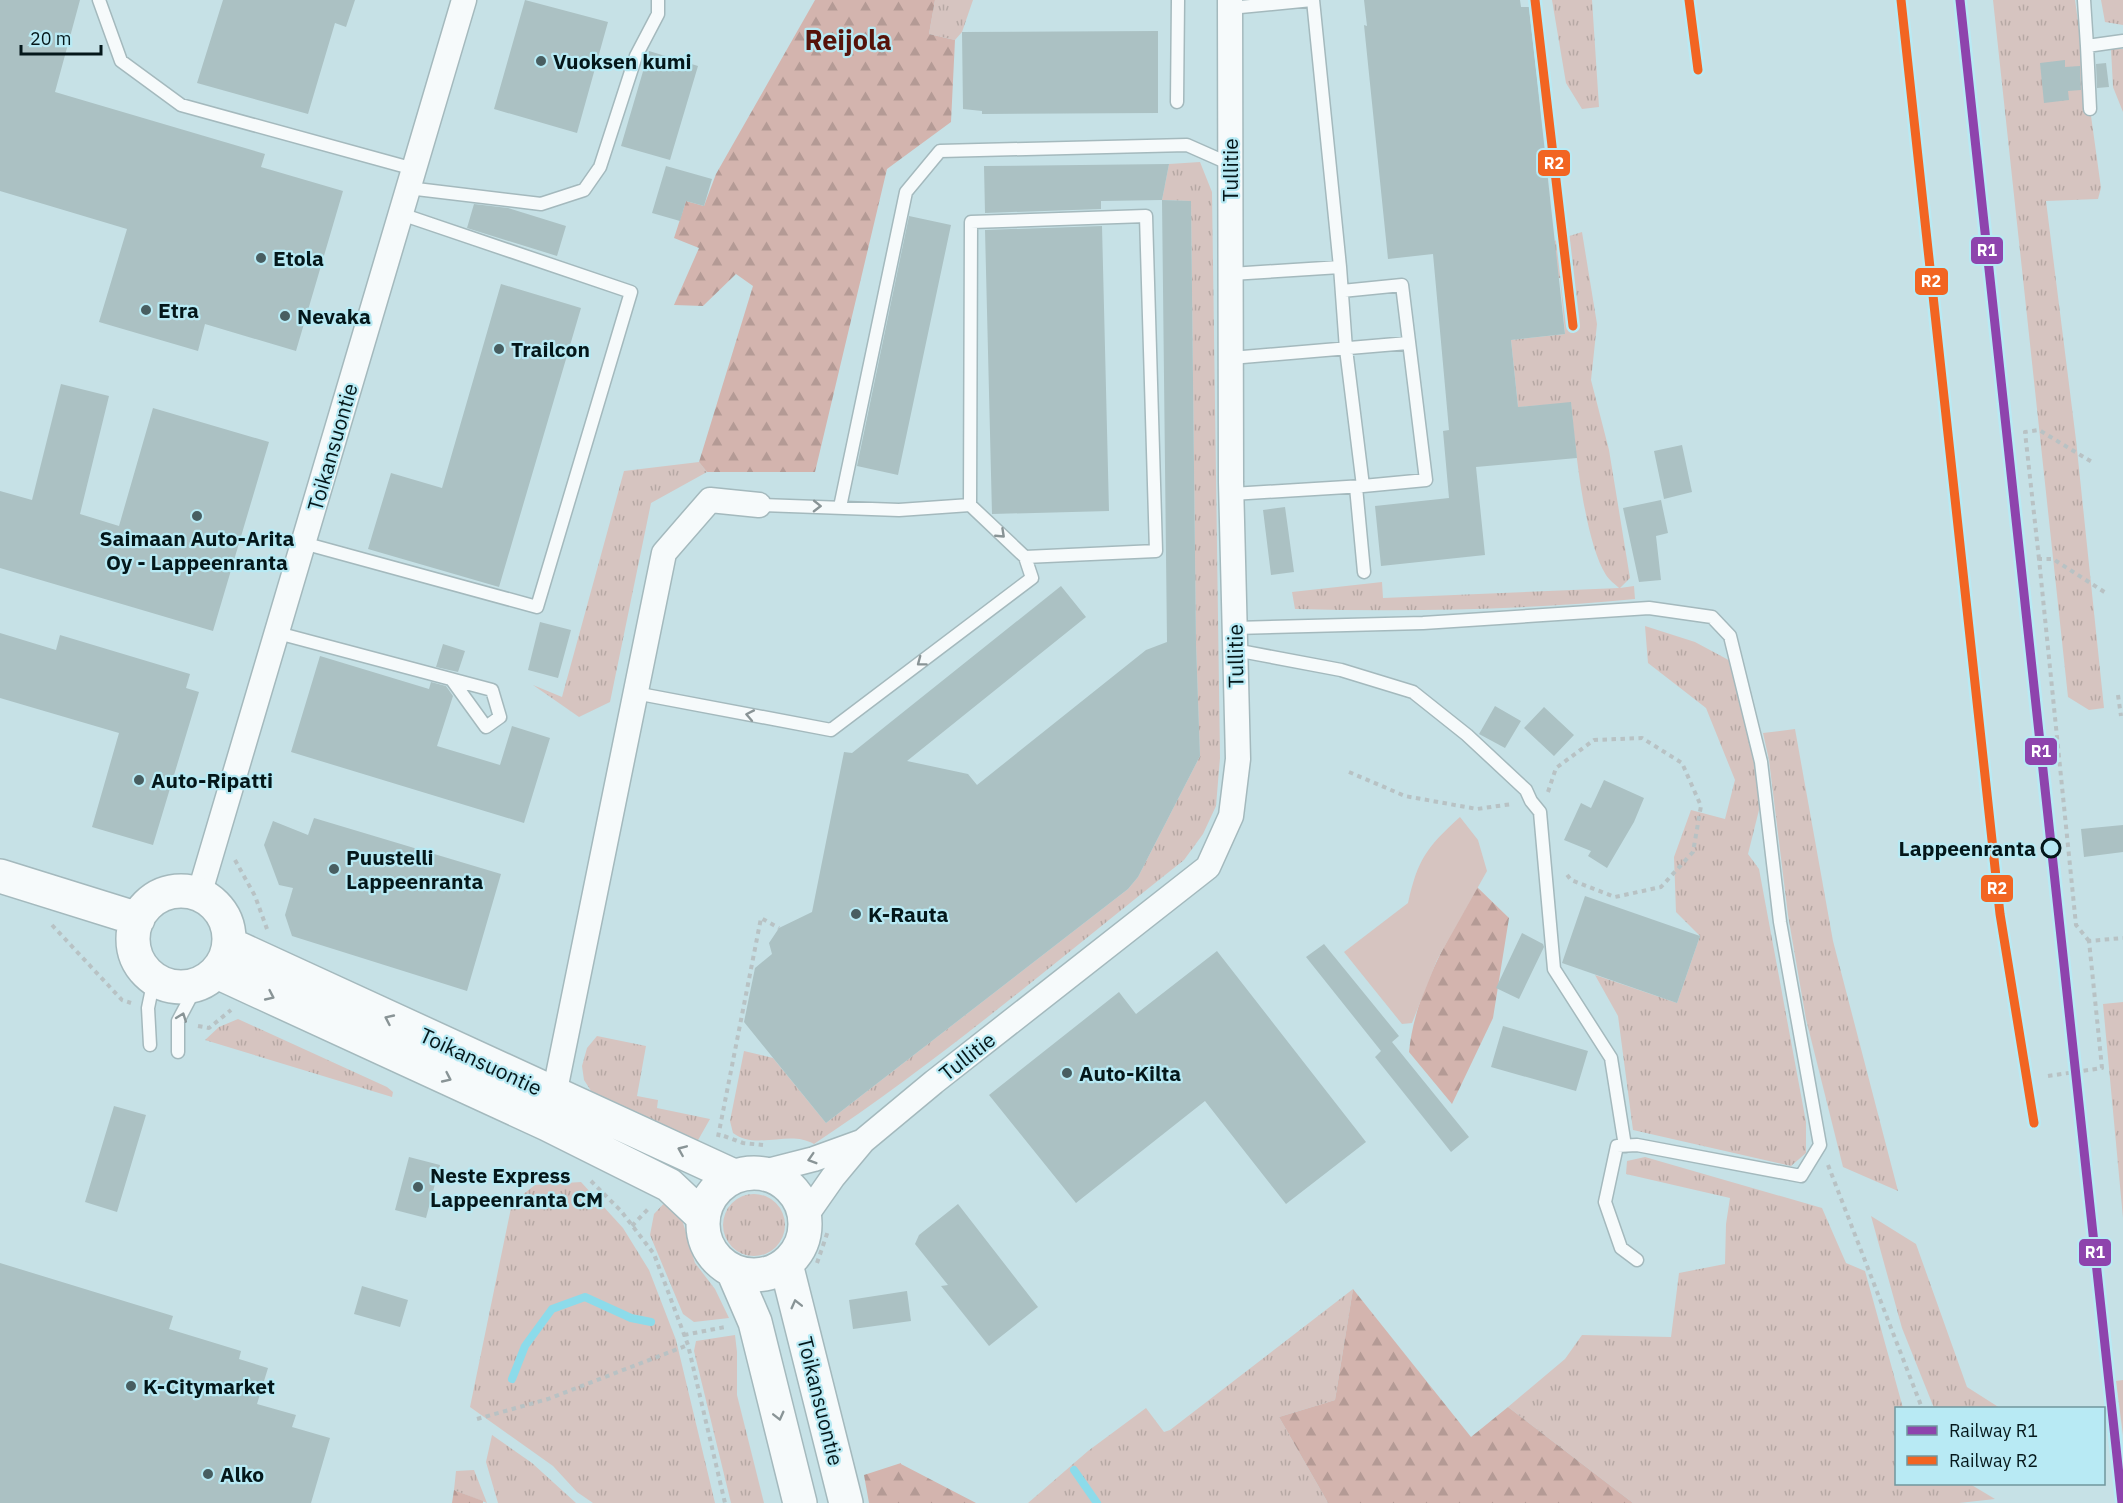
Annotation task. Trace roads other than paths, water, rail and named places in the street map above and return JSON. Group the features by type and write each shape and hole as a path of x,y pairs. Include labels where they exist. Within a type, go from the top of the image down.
{"main road":[{"path":"1,879 138,918"},
{"path":"171,892 199,895 210,901 225,920 232,981 175,987 151,994 144,970 135,952 134,932 138,918 157,898 171,892"},
{"name":"Toikansuontie","path":"232,981 554,1095 696,1157 747,1175"},
{"name":"Toikansuontie","path":"232,981 547,1124 669,1185 703,1217"},
{"path":"747,1175 776,1178 790,1188 800,1201 805,1217 804,1235 798,1251 786,1264 761,1275 733,1271 719,1262 709,1249 703,1233 703,1217 713,1192 747,1175"},
{"name":"Toikansuontie","path":"786,1264 846,1503"},
{"path":"733,1271 754,1322 801,1503"}],"street":[{"name":"Toikansuontie","path":"199,895 464,0"},
{"name":"Tullitie","path":"805,1217 833,1177 863,1141 934,1082 1208,867 1231,816 1238,759 1232,494 1230,4"},
{"path":"554,1095 664,554 710,500 759,505"},
{"name":"Tullitie","path":"747,1175 814,1159 863,1141"}],"lane":[{"path":"99,0 121,61 181,105 411,178 541,204 584,190 600,167 636,56 658,14 658,0"},
{"path":"1177,102 1178,0"},
{"path":"1230,4 1313,0 1340,267 1364,572"},
{"path":"2084,0 2090,109"},
{"path":"2087,46 2123,41"},
{"path":"840,507 906,192 940,151 1187,145 1230,164"},
{"path":"303,543 537,607 631,292 401,214"},
{"path":"635,693 831,730 1032,578 1025,557 970,505 971,222 1146,216 1156,551 1025,557"},
{"path":"1231,274 1340,267"},
{"path":"1232,494 1359,487 1426,480 1402,285 1342,291"},
{"path":"1231,358 1408,343"},
{"path":"759,505 899,510 970,505"},
{"path":"1235,639 1423,623 1649,608 1712,617 1730,636 1761,762 1780,922 1820,1145 1801,1176 1637,1145 1617,1146 1605,1202 1621,1248 1637,1260"},
{"path":"277,633 452,680"},
{"path":"1235,639 1413,692 1475,743 1526,790 1540,812 1554,969 1611,1058 1625,1146"},
{"path":"178,1052 178,1021 232,981"},
{"path":"150,1045 151,994"}],"waterway":[{"path":"512,1379 525,1346 552,1309 585,1297 631,1318 651,1322"},
{"path":"1074,1470 1097,1503"}],"rail line":[{"name":"R2","path":"1535,0 1573,326"},
{"name":"R2","path":"1689,0 1698,70"},
{"name":"R2","path":"1901,0 2000,914 2034,1123"},
{"name":"R1","path":"1960,0 2122,1503"}],"place":[{"name":"Vuoksen kumi","path":"541,61"},
{"name":"Etola","path":"261,258"},
{"name":"Etra","path":"146,310"},
{"name":"Nevaka","path":"285,316"},
{"name":"Trailcon","path":"499,349"},
{"name":"Saimaan Auto-Arita Oy - Lappeenranta","path":"197,516"},
{"name":"Auto-Ripatti","path":"139,780"},
{"name":"Lappeenranta","path":"2051,848"},
{"name":"Puustelli Lappeenranta","path":"334,869"},
{"name":"K-Rauta","path":"856,914"},
{"name":"Auto-Kilta","path":"1067,1073"},
{"name":"Neste Express Lappeenranta CM","path":"418,1187"},
{"name":"K-Citymarket","path":"131,1386"},
{"name":"Alko","path":"208,1474"}],"district":[{"name":"Reijola","path":"848,39"}]}
